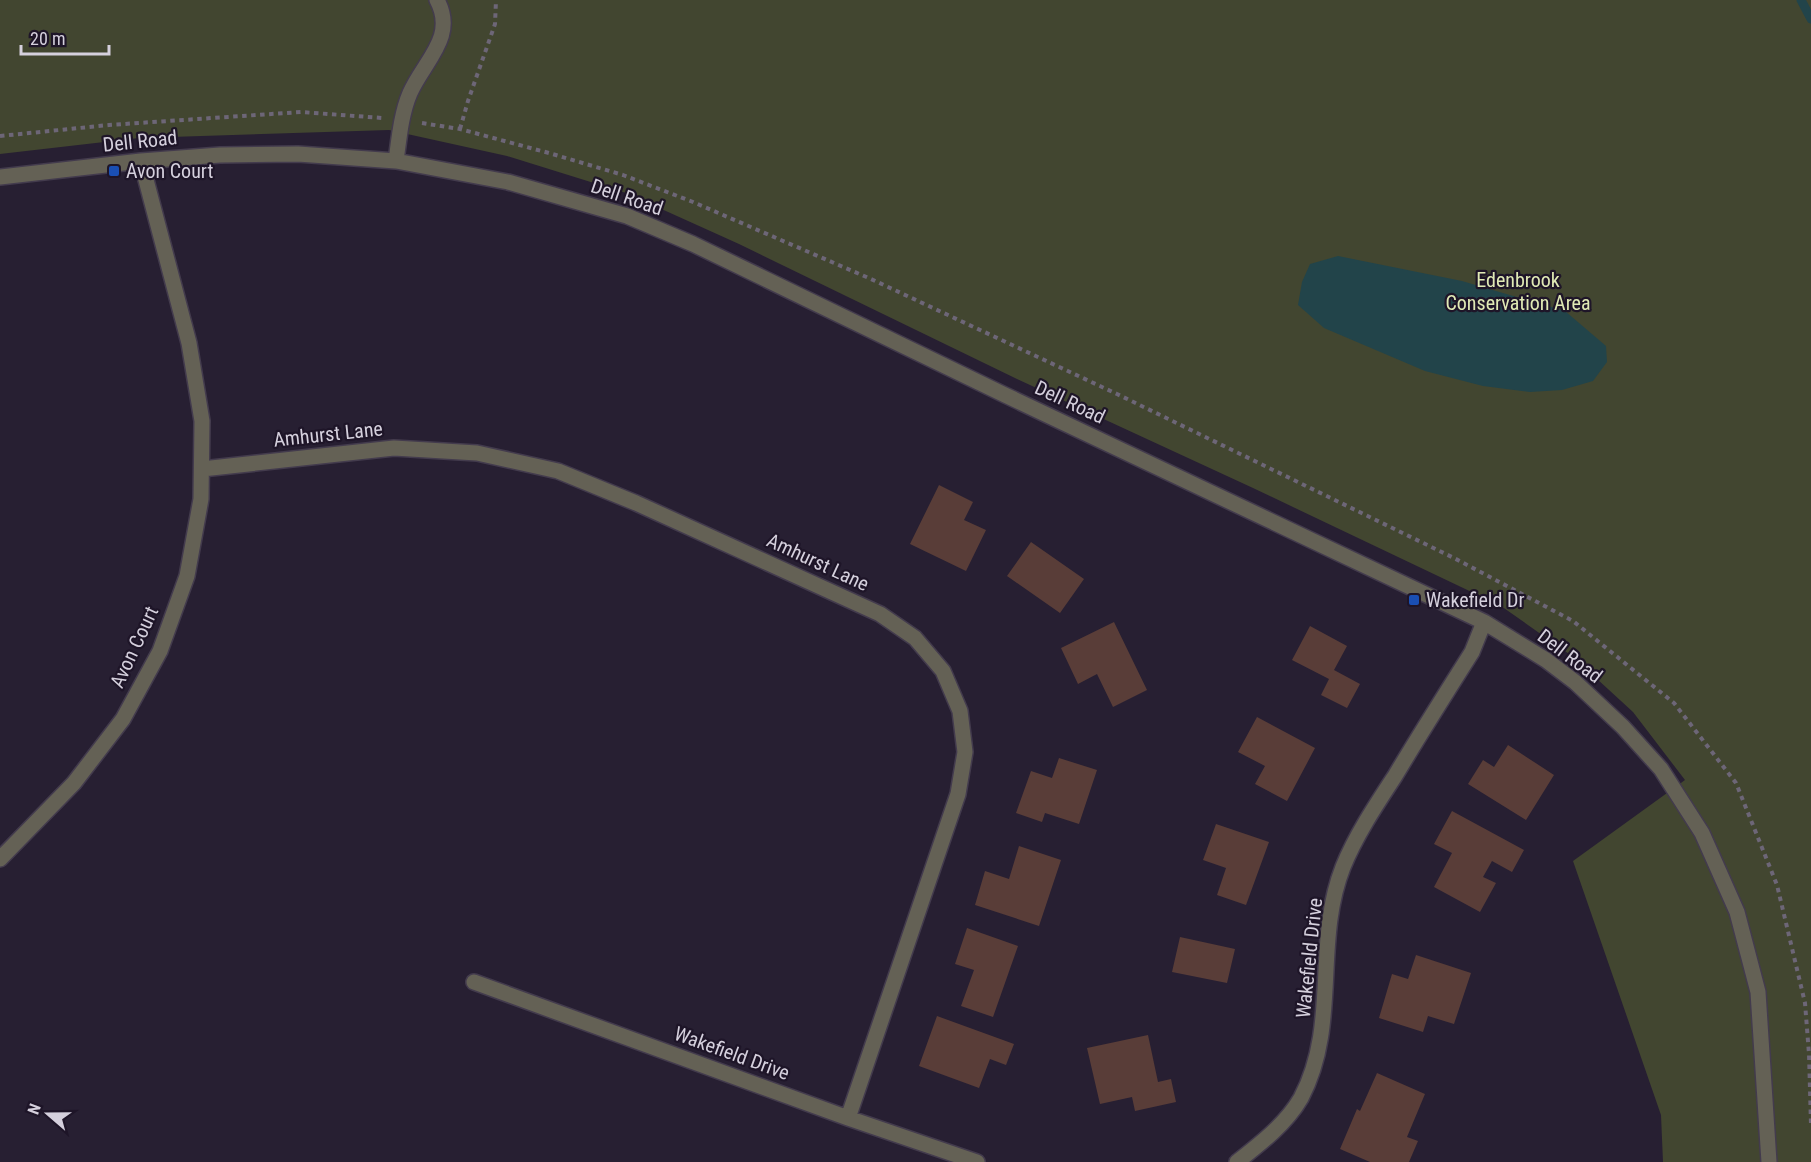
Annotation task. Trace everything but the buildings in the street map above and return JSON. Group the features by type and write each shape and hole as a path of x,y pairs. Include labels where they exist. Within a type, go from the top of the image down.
{"street":[{"path":"396,161 403,119 410,95 438,45 445,24 437,0"},
{"name":"Dell Road","path":"0,177 141,161 220,155 298,154 396,161 508,182 627,216 682,239 1484,622 1546,660 1575,682 1623,727 1661,769 1702,833 1737,912 1758,993 1769,1162"},
{"name":"Avon Court","path":"0,860 81,774 123,719 160,651 187,576 201,499 202,421 189,343 141,161"},
{"name":"Amhurst Lane","path":"202,469 394,448 477,453 558,471 636,503 880,614 915,638 943,670 960,711 965,752 958,794 848,1118"},
{"name":"Wakefield Drive","path":"1237,1162 1272,1134 1300,1099 1317,1058 1325,1015 1330,913 1343,867 1366,822 1472,652 1484,622"},
{"name":"Wakefield Drive","path":"474,981 848,1118 977,1162"}],"path":[{"path":"460,129 495,24 496,0"}],"green space":[{"name":"Edenbrook Conservation Area","path":"0,0 1811,0 1811,1162 1663,1162 1661,1115 1573,861 1685,780 1633,712 1572,656 1501,606 1017,379 739,244 626,193 507,156 389,130 139,138 0,154"}],"shaded area":[{"path":"1338,256 1462,281 1565,311 1606,346 1607,362 1593,381 1562,390 1530,392 1483,386 1425,371 1324,328 1298,305 1302,282 1310,264"}],"waterway":[{"path":"1801,0 1811,19"}],"place":[{"name":"Avon Court","path":"114,171"},
{"name":"Wakefield Dr","path":"1414,600"}]}
